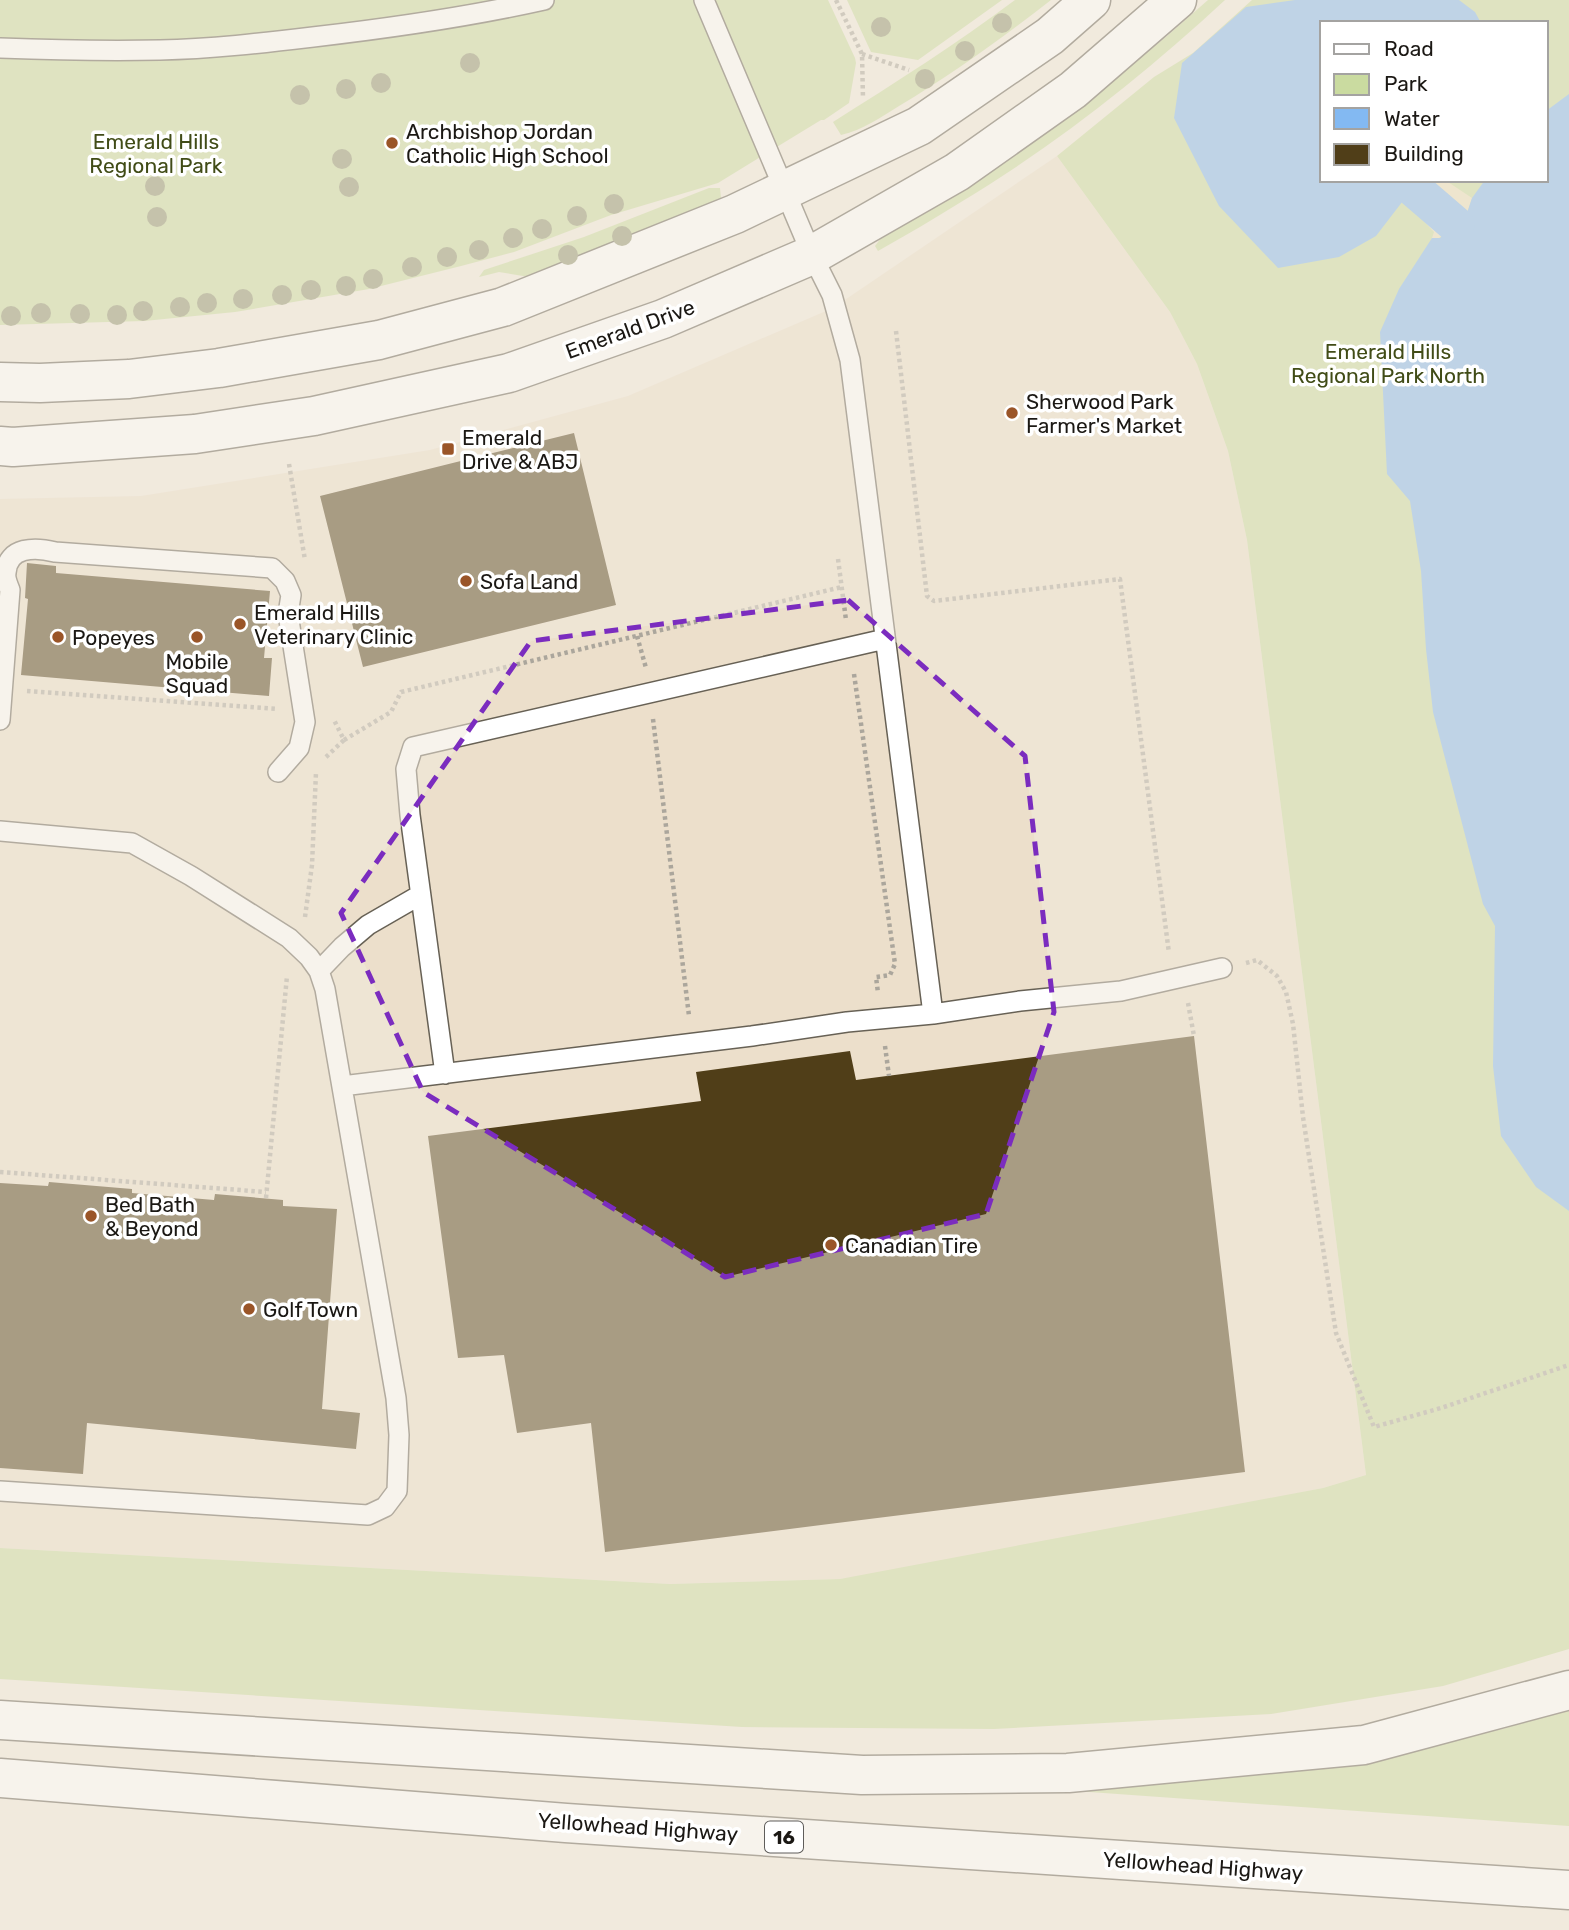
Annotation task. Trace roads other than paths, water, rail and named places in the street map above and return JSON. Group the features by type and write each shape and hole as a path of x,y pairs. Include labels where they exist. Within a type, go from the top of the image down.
{"main road":[{"path":"0,383 128,379 219,368 379,340 503,307 735,214 919,126 1050,36 1091,0"},
{"name":"Emerald Drive","path":"0,446 195,435 314,416 509,373 663,319 812,256 957,172 1073,90 1177,0"},
{"path":"0,1720 862,1775 1068,1773 1364,1745 1569,1690"},
{"name":"Yellowhead Highway","path":"0,1778 566,1823 1569,1890"}],"lane":[{"path":"0,48 162,50 249,45 381,30 544,0"},
{"path":"704,0 812,256 832,295 850,360 933,1014"},
{"path":"0,720 10,590 5,574 16,553 41,548 55,552 272,568 285,581 291,595 288,614 305,722 299,748 278,772"},
{"path":"444,1074 410,815 406,769 413,747 885,639"},
{"path":"0,831 132,843 191,876 289,938 319,971 325,989 396,1398 399,1435 397,1491 384,1507 368,1515 0,1491"},
{"path":"319,971 368,925 421,895"},
{"path":"342,1086 1020,1001 1121,991 1222,968"}],"water":[{"path":"1295,0 1459,0 1475,12 1480,21 1320,21 1320,182 1417,182 1376,236 1339,257 1278,268 1219,206 1174,118 1182,63 1246,7"},
{"path":"1569,94 1569,1211 1536,1187 1501,1136 1493,1066 1495,926 1483,904 1433,712 1421,571 1410,501 1387,474 1380,332 1399,289 1432,238 1440,238 1466,216 1472,198 1484,182 1548,182 1548,110"}],"waterway":[{"path":"1413,188 1456,225"}],"place":[{"name":"Archbishop Jordan Catholic High School","path":"392,143"},
{"name":"Sherwood Park Farmer's Market","path":"1012,413"},
{"name":"Emerald Drive & ABJ","path":"448,449"},
{"name":"Sofa Land","path":"466,581"},
{"name":"Emerald Hills Veterinary Clinic","path":"240,624"},
{"name":"Popeyes","path":"58,637"},
{"name":"Mobile Squad","path":"197,637"},
{"name":"Bed Bath & Beyond","path":"91,1216"},
{"name":"Canadian Tire","path":"831,1245"},
{"name":"Golf Town","path":"249,1309"}],"park label":[{"name":"Emerald Hills Regional Park","path":"156,153"},
{"name":"Emerald Hills Regional Park North","path":"1388,363"}]}
